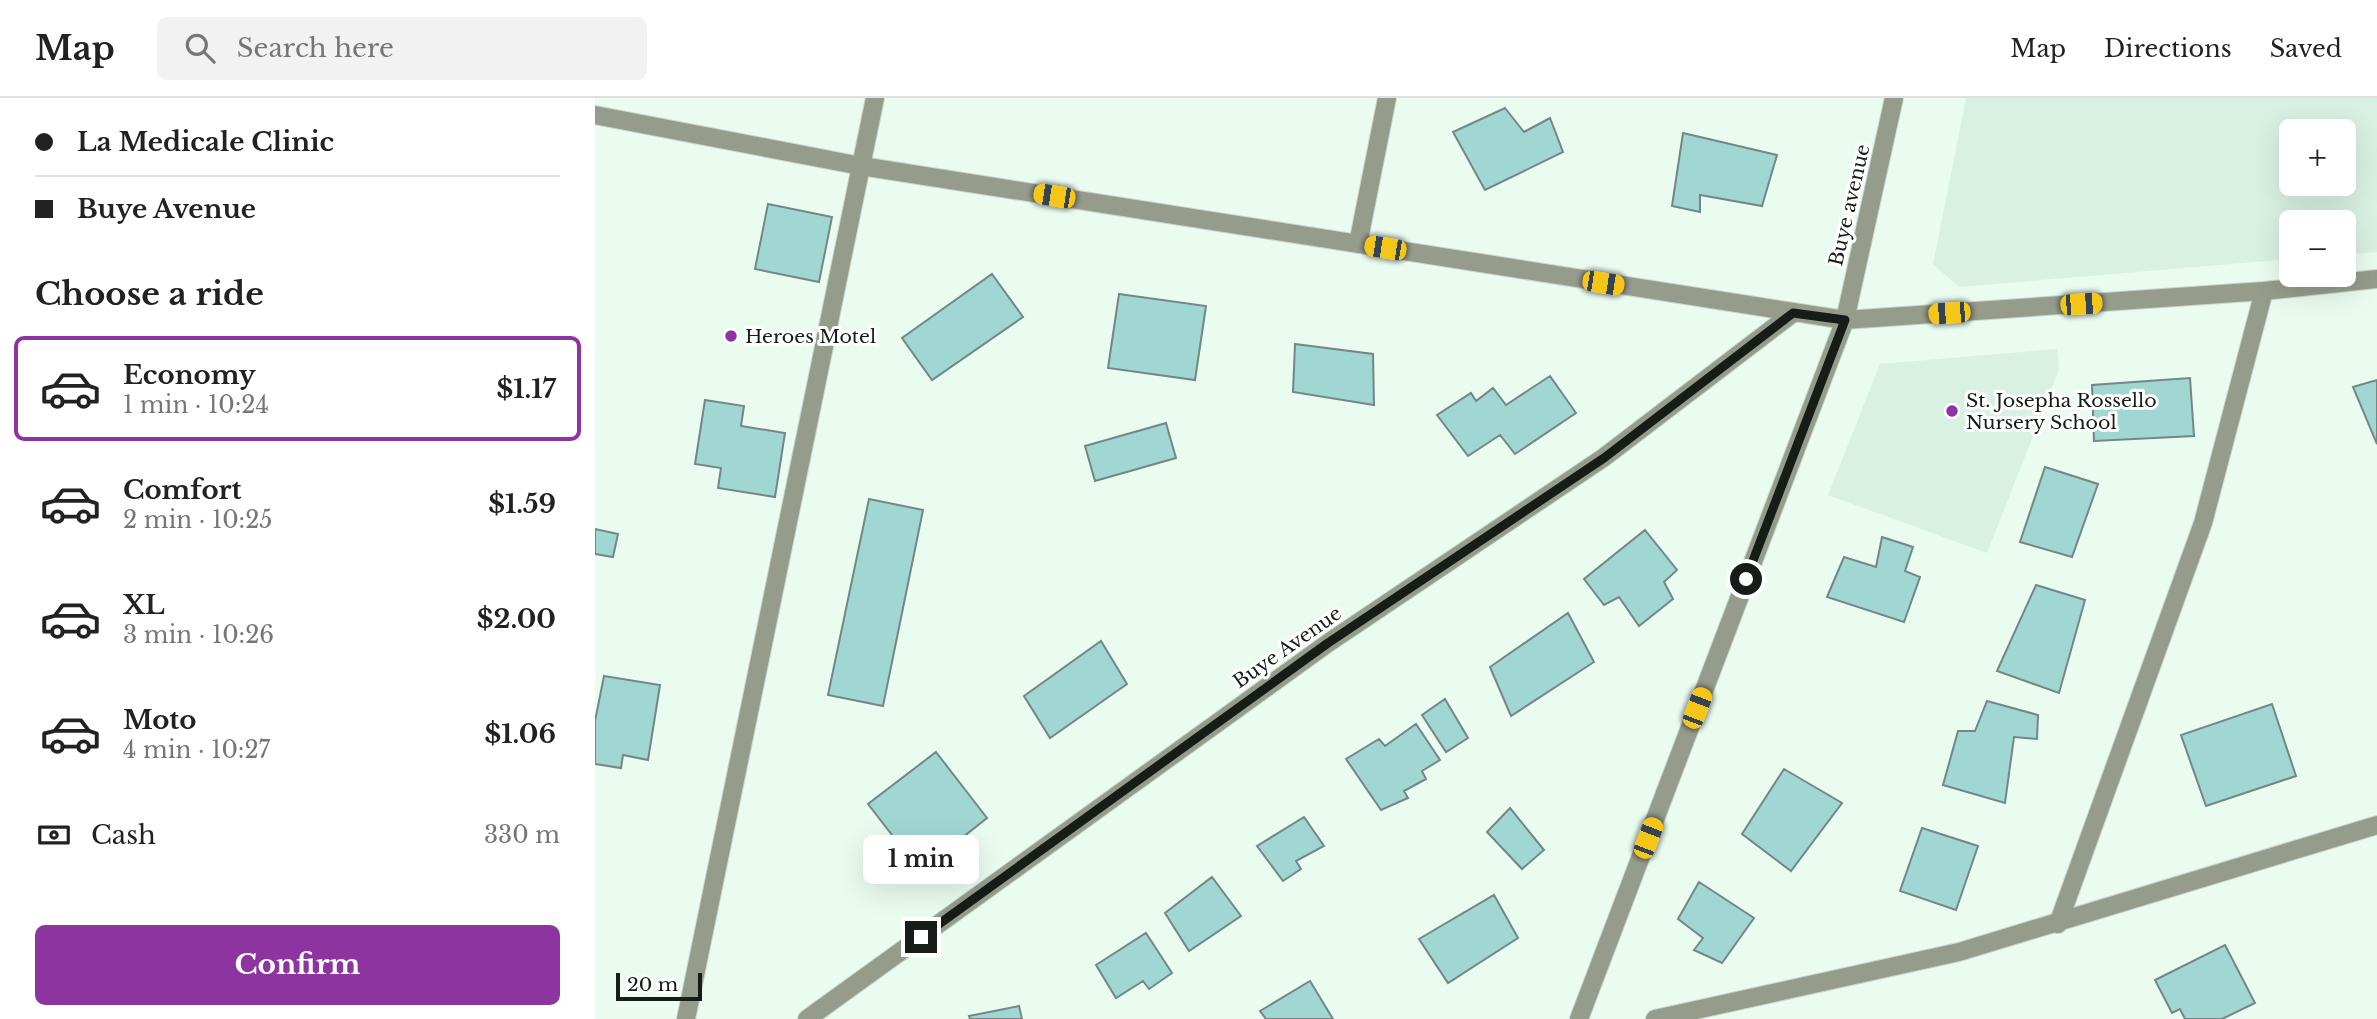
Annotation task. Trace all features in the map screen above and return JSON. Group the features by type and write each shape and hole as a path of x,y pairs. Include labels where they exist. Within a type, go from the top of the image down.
{"street":[{"path":"686,1019 875,98"},
{"path":"1358,244 1387,98"},
{"name":"Buye avenue","path":"1579,1019 1845,320 1894,98"},
{"path":"595,115 861,166 1845,320 2264,291 2377,279"},
{"path":"2058,924 2203,523 2264,291"},
{"name":"Buye Avenue","path":"807,1019 1328,643 1604,458 1793,313"},
{"path":"1655,1019 1959,952 2377,825"}],"shaded area":[{"path":"1966,98 2377,98 2377,252 2356,254 2356,210 2279,210 2279,260 1959,287 1933,264"},
{"name":"St. Josepha Rossello Nursery School","path":"2057,349 2059,370 1987,553 1828,495 1880,364"}],"building":[{"path":"1505,108 1524,132 1550,118 1563,152 1485,190 1453,132"},
{"path":"1683,133 1777,155 1762,206 1700,195 1700,212 1672,206"},
{"path":"768,204 832,217 819,282 755,269"},
{"path":"992,274 1023,317 932,380 902,338"},
{"path":"1119,294 1206,306 1195,380 1108,368"},
{"path":"1295,344 1373,354 1374,405 1293,392"},
{"path":"1550,376 1576,413 1515,454 1500,435 1468,456 1437,415 1471,393 1476,401 1493,388 1506,405"},
{"path":"2190,378 2194,436 2094,441 2092,385"},
{"path":"2377,380 2377,444 2353,387"},
{"path":"705,400 744,406 741,426 785,433 775,497 718,488 721,468 695,464"},
{"path":"1166,423 1176,458 1095,481 1085,446"},
{"path":"2045,467 2098,484 2072,557 2020,542"},
{"path":"869,499 923,510 883,706 828,695"},
{"path":"595,529 618,534 613,557 595,554"},
{"path":"1645,530 1677,570 1664,582 1673,599 1639,626 1619,597 1604,605 1584,579"},
{"path":"1882,537 1913,547 1905,571 1920,577 1904,622 1827,597 1844,557 1876,567"},
{"path":"2036,585 2085,600 2059,693 1997,671"},
{"path":"1568,613 1594,662 1511,716 1490,667"},
{"path":"1101,641 1127,684 1050,738 1024,696"},
{"path":"604,676 660,685 648,760 623,755 621,768 595,764 595,721"},
{"path":"1445,699 1468,738 1446,752 1422,715"},
{"path":"1987,701 2038,715 2037,739 2014,737 2005,803 1943,785 1958,731 1975,731"},
{"path":"2272,704 2296,776 2206,806 2181,735"},
{"path":"1416,724 1440,760 1422,771 1426,779 1404,791 1408,798 1381,810 1346,759 1379,739 1385,746"},
{"path":"936,752 987,818 920,871 868,804"},
{"path":"1784,769 1842,803 1791,871 1742,834"},
{"path":"1510,808 1544,850 1522,869 1487,832"},
{"path":"1304,817 1324,846 1296,861 1301,869 1283,881 1257,846"},
{"path":"1922,828 1978,846 1956,910 1900,891"},
{"path":"1212,877 1241,916 1189,951 1165,913"},
{"path":"1699,882 1754,918 1722,963 1694,950 1703,938 1678,919"},
{"path":"1494,895 1518,938 1448,983 1419,939"},
{"path":"1146,933 1172,973 1149,989 1143,981 1116,998 1096,965"},
{"path":"2225,945 2255,1003 2222,1019 2185,1019 2180,1009 2172,1013 2155,980"},
{"path":"1310,981 1333,1019 1266,1019 1260,1011"},
{"path":"1019,1006 1022,1019 970,1019 969,1016"}],"place":[{"name":"Heroes Motel","path":"731,336"},
{"name":"St. Josepha Rossello Nursery School","path":"1952,411"}],"route":[{"path":"921,937 1328,643 1604,458 1793,313 1845,320 1746,579"}]}
